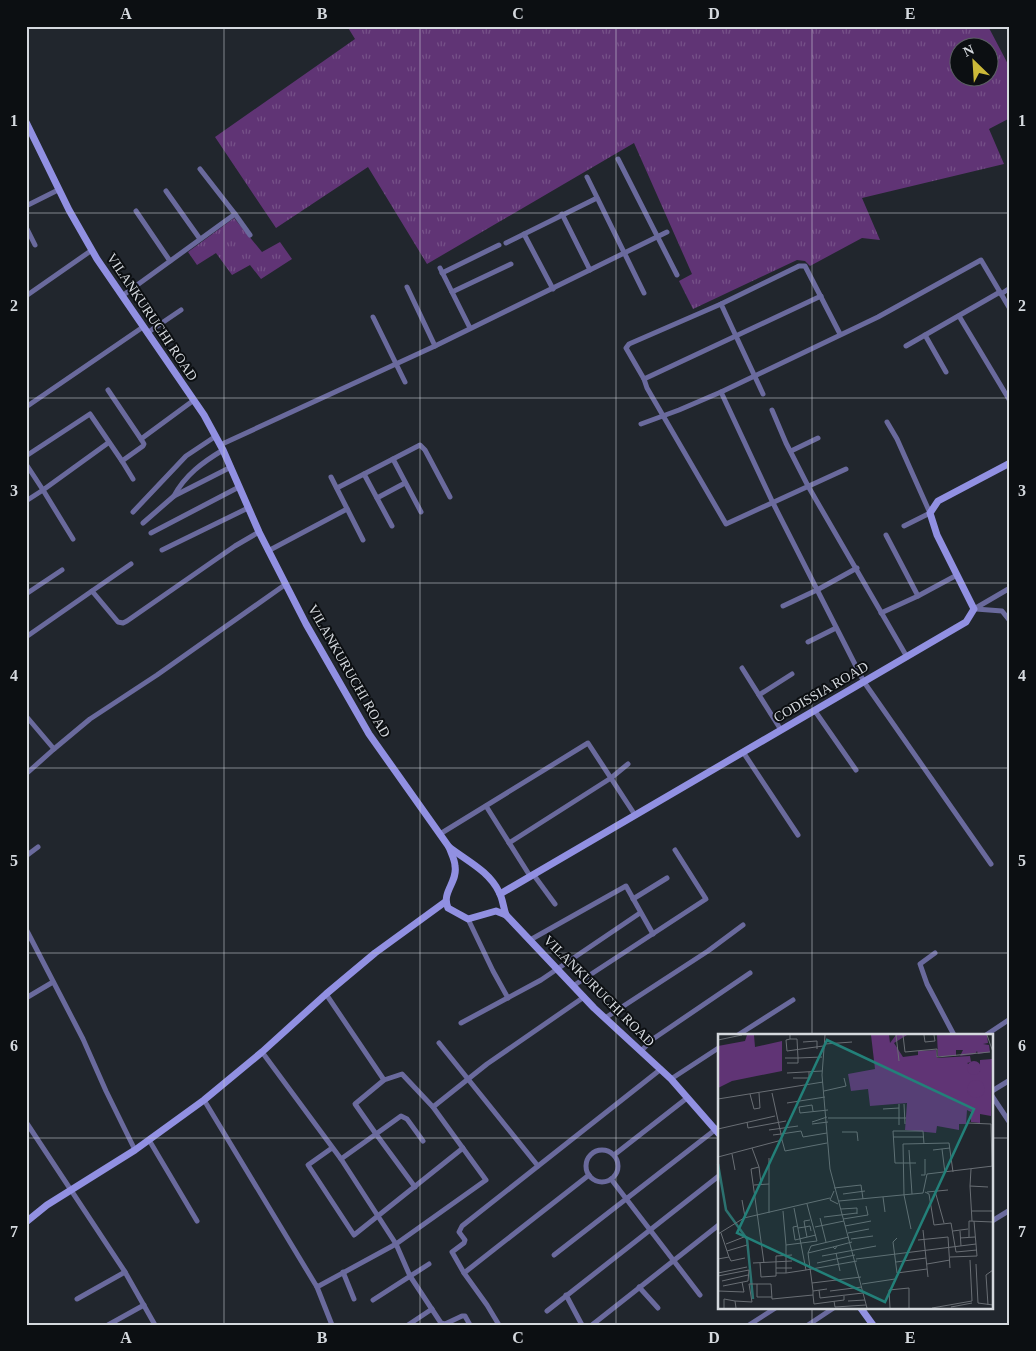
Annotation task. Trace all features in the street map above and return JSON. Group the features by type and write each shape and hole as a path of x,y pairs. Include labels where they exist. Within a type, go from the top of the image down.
{"main road":[{"name":"VILANKURUCHI ROAD","path":"26,122 58,190 92,250 194,400 216,436 268,551 368,734 449,847 456,868 445,902"},
{"path":"974,609 937,535 930,513 938,501 1010,463"},
{"name":"CODISSIA ROAD","path":"500,894 966,622 974,609"},
{"path":"449,847 479,867 493,882 500,894 502,907 506,914"},
{"path":"26,1222 47,1205 135,1150 204,1100 262,1052 326,994 376,953 445,902 448,908 468,919 496,911 506,914"},
{"name":"VILANKURUCHI ROAD","path":"506,914 573,986 671,1078 717,1127"},
{"path":"861,1308 872,1324"}],"street":[{"path":"618,160 677,275"},
{"path":"200,169 250,235"},
{"path":"587,177 644,292"},
{"path":"26,206 58,190"},
{"path":"166,192 200,239"},
{"path":"506,242 597,198"},
{"path":"136,211 170,261"},
{"path":"122,296 235,214"},
{"path":"562,214 590,270"},
{"path":"26,227 35,245"},
{"path":"174,496 180,484 221,447 435,346 667,232"},
{"path":"524,234 553,289"},
{"path":"470,328 441,270 499,245"},
{"path":"26,296 92,250"},
{"path":"641,424 721,392 878,317 981,260 1010,309"},
{"path":"452,292 511,264"},
{"path":"840,334 805,266 799,266 721,304 629,344 626,348 647,388 726,524 846,469"},
{"path":"407,287 435,346"},
{"path":"906,346 1010,288"},
{"path":"644,380 821,296"},
{"path":"721,304 763,394"},
{"path":"26,408 145,330 181,310"},
{"path":"959,316 1010,401"},
{"path":"373,317 405,382"},
{"path":"925,335 946,372"},
{"path":"108,390 144,444 122,461"},
{"path":"721,392 773,503 864,682 991,864"},
{"path":"141,440 194,400"},
{"path":"772,410 808,486 857,568 906,657"},
{"path":"26,456 90,414 133,479"},
{"path":"888,422 930,513 904,526"},
{"path":"133,512 186,456 216,436"},
{"path":"790,451 818,438"},
{"path":"26,501 108,443"},
{"path":"337,488 417,446 423,446 450,497"},
{"path":"393,459 421,512"},
{"path":"26,464 73,539"},
{"path":"143,523 174,496 230,467"},
{"path":"364,474 392,526"},
{"path":"331,477 363,540"},
{"path":"377,498 405,483"},
{"path":"151,533 239,487"},
{"path":"162,550 248,508"},
{"path":"268,551 347,509"},
{"path":"92,591 118,622 123,623 135,617 259,532"},
{"path":"886,535 918,596"},
{"path":"26,637 131,564"},
{"path":"782,606 817,590 857,568"},
{"path":"26,594 62,570"},
{"path":"881,613 957,575"},
{"path":"26,774 90,719 157,675 286,584"},
{"path":"974,609 1010,588"},
{"path":"974,609 1002,611 1010,621"},
{"path":"808,642 836,628"},
{"path":"742,668 781,730"},
{"path":"759,695 792,674"},
{"path":"814,710 856,770"},
{"path":"26,716 54,749"},
{"path":"440,834 588,743 635,815"},
{"path":"743,752 798,835"},
{"path":"509,843 611,778 628,764"},
{"path":"486,806 509,843 555,904"},
{"path":"26,856 38,847"},
{"path":"573,986 706,899 675,850"},
{"path":"633,899 667,878"},
{"path":"530,940 622,886 626,886 653,934"},
{"path":"461,1023 542,980 640,913"},
{"path":"468,919 508,998"},
{"path":"605,1018 708,951 743,925"},
{"path":"26,929 83,1039 135,1150"},
{"path":"935,953 920,964 926,984 953,1034"},
{"path":"641,1051 654,1039 750,973"},
{"path":"26,998 53,982"},
{"path":"326,994 384,1080"},
{"path":"433,1107 468,1078 584,997"},
{"path":"740,1034 793,1000"},
{"path":"987,1034 1010,1018"},
{"path":"439,1043 538,1166"},
{"path":"671,1078 718,1048"},
{"path":"262,1052 341,1160 396,1244 410,1276 441,1323 445,1324 465,1316 470,1325"},
{"path":"499,1325 452,1252 464,1243 465,1240 459,1229 661,1069"},
{"path":"317,1287 396,1244 486,1180 433,1107 402,1074 384,1080 355,1104 414,1187"},
{"path":"994,1090 1010,1080"},
{"path":"614,1155 688,1098"},
{"path":"994,1099 1010,1123"},
{"path":"204,1100 317,1287 332,1325"},
{"path":"341,1160 401,1116 407,1119 423,1141"},
{"path":"26,1122 125,1272 155,1325"},
{"path":"554,1255 717,1127"},
{"path":"149,1140 197,1220"},
{"path":"332,1148 308,1165 354,1235 463,1148"},
{"path":"600,1150 605,1150 614,1155 617,1160 618,1171 611,1179 597,1181 589,1175 586,1165 591,1155 600,1150"},
{"path":"464,1273 589,1175"},
{"path":"546,1311 718,1177"},
{"path":"611,1179 700,1295"},
{"path":"994,1220 1010,1210"},
{"path":"592,1325 718,1226"},
{"path":"373,1300 429,1264"},
{"path":"77,1299 125,1272"},
{"path":"343,1272 354,1299"},
{"path":"639,1287 658,1308"},
{"path":"566,1295 582,1325"},
{"path":"108,1325 144,1304"},
{"path":"749,1325 775,1308"},
{"path":"808,1325 834,1308"},
{"path":"408,1325 432,1309"}],"green space":[{"path":"347,26 990,26 989,28 994,38 948,38 948,88 998,88 998,45 1010,68 1010,118 989,129 1004,164 862,198 880,240 862,238 810,266 805,261 797,260 693,309 679,281 692,274 634,143 427,264 368,167 276,228 215,137 355,39"},
{"path":"234,218 262,252 280,242 292,259 261,279 250,265 232,275 216,253 197,265 188,252"}]}
